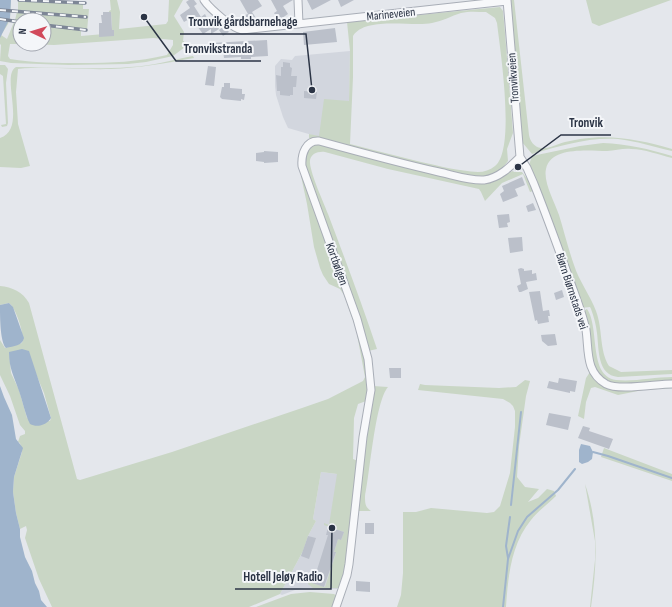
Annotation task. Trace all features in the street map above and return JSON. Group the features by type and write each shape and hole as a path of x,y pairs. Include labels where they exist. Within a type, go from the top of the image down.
{"street":[{"name":"Marineveien","path":"204,0 208,6 239,30 507,1"},
{"path":"298,0 299,24"},
{"name":"Tronvikveien","path":"507,1 520,157"},
{"name":"Kortbølgen","path":"336,607 347,576 349,564 363,438 371,390 371,373 365,344 357,319 302,166 304,150 307,145 314,141 320,141 418,167 464,178 483,180 492,178 502,173 520,157"},
{"name":"Biørn Biørnstads vei","path":"520,157 534,184 578,304 586,330 588,357 593,371 604,383 613,386 631,387 672,384"}],"shaded area":[{"path":"350,51 349,101 319,137 288,128 276,95 275,66 281,59 292,60 295,56"},
{"path":"358,468 337,589 306,588 282,595 280,594 303,551 308,536 316,521 313,519 321,472 337,474"}],"green space":[{"path":"0,0 11,0 10,18 1,35 7,39 12,27 12,44 10,44 8,56 10,59 45,62 103,63 135,61 167,55 173,45 173,40 153,38 52,45 52,27 81,30 81,36 104,34 112,28 111,12 109,12 111,10 110,0 117,0 120,12 119,29 166,24 168,21 169,0 183,0 174,16 184,32 183,41 185,47 173,56 128,64 69,65 11,63 0,61"},
{"path":"508,0 514,0 529,135 534,145 544,148 580,139 604,137 649,143 672,149 672,151 632,141 618,139 596,139 532,154 522,142 521,138"},
{"path":"586,0 671,0 599,26 592,23"},
{"path":"18,1 83,4 83,9 89,9 87,31 86,29 52,25 52,15 86,16 18,10"},
{"path":"500,7 503,11 513,133 507,149 508,161 498,174 479,178 309,138 309,134 319,136 324,99 349,101 350,51 347,22","holes":["467,12 486,12 495,18 497,23 503,75 506,121 505,141 501,156 495,166 482,172 464,171 350,144 353,36 359,30 378,24 432,23"]},
{"path":"193,56 194,58 152,65 121,68 18,69 16,92 18,124 30,166 21,168 0,167 0,138 8,133 12,124 13,114 11,81 12,72 16,67 116,68 154,64"},
{"path":"0,65 5,65 8,69 6,83 8,123 7,126 2,127 1,125 6,124 3,76 0,74"},
{"path":"603,143 621,144 646,149 672,156 672,158 636,149 572,151 555,156 549,162 546,169 546,180 559,215 576,271 596,311 600,325 602,346 609,366 621,372 672,370 672,374 618,377 606,372 600,360 596,327 591,309 590,307 581,308 529,165 532,156"},
{"path":"315,144 483,182 513,171 522,172 531,184 533,191 530,192 523,174 502,183 485,201 479,189 388,169 325,152 312,155 310,163 313,174 377,349 368,351 303,160 308,148"},
{"path":"301,176 304,176 355,319 369,377 366,401 358,404 354,418 353,459 358,461 347,569 340,588 313,588 308,584 311,572 313,572 309,582 325,587 336,553 334,552 338,539 341,540 344,532 324,525 324,523 329,525 337,474 321,472 313,519 316,521 308,536 303,551 280,594 249,607 52,607 39,579 25,538 27,530 26,526 20,529 16,513 13,492 14,477 22,452 20,443 18,442 20,436 25,434 25,431 20,425 10,396 0,375 0,340 5,348 22,343 23,339 19,322 12,306 9,303 0,305 0,286 17,291 27,299 29,303 77,479 80,480 172,452 328,399 363,381 365,377 356,329 344,295 340,289 329,284 320,268 314,247","holes":["9,352 36,374 44,393 51,418 50,421 27,418 19,390 11,373"]},
{"path":"587,309 591,317 598,361 601,370 607,377 616,380 637,380 672,377 672,382 618,385 602,379 594,369 583,311"},
{"path":"590,372 604,385 672,386 672,388 643,390 618,395 595,387 591,388 586,402 584,419 578,416 586,378"},
{"path":"525,380 530,381 526,396 519,446 517,477 525,487 539,489 528,502 538,498 547,489 554,491 556,496 534,517 524,529 519,540 512,561 506,607 397,607 401,595 403,573 403,512 416,512 431,508 487,513 494,512 500,506 510,473 515,427 515,411 513,406 503,399 418,390 420,384 499,388 516,387"},
{"path":"373,386 388,387 383,395 376,422 365,496 366,505 371,511 357,511 359,482"},
{"path":"604,448 672,474 672,481 601,457"},
{"path":"585,484 593,514 596,545 595,576 591,607 595,541"},
{"path":"310,592 334,594 337,596 334,607 256,607 291,594"}],"water":[{"path":"0,0 11,0 10,18 0,38"},
{"path":"9,303 13,307 24,338 20,344 6,348 1,335 0,305"},
{"path":"22,349 29,351 51,418 42,425 36,426 30,424 11,368 9,352"},
{"path":"0,386 12,415 16,439 23,448 14,477 13,492 20,529 20,537 25,557 32,571 41,600 47,607 0,607"},
{"path":"581,444 590,446 593,452 592,459 582,464 579,462 579,450"}],"building":[{"path":"189,0 194,0 197,4 194,6 201,17 205,14 208,20 212,18 219,29 211,34 211,29 203,34 191,18 184,22 180,15 190,8 186,2"},
{"path":"240,0 258,0 262,6 252,12 256,18 249,22 245,15 248,14"},
{"path":"271,0 293,0 283,6 288,14 279,20 274,13 277,11"},
{"path":"307,0 331,0 312,10"},
{"path":"338,0 354,0 341,7"},
{"path":"103,12 111,12 112,30 114,30 114,36 99,37 99,23 102,23 101,15 103,15"},
{"path":"224,26 229,32 223,36 219,30"},
{"path":"335,28 337,42 304,45 303,32"},
{"path":"267,40 268,56 251,57 251,59 241,59 241,57 224,58 223,50 212,50 211,43"},
{"path":"283,62 290,63 290,67 292,68 291,76 297,76 296,87 293,87 293,95 290,96 280,95 280,91 277,91 276,75 281,76 281,67 283,67"},
{"path":"208,66 216,67 214,86 205,85"},
{"path":"224,83 230,83 230,88 242,89 242,94 245,94 244,100 222,99 220,97"},
{"path":"304,91 317,92 316,99 304,98"},
{"path":"264,151 278,152 278,162 264,163 256,161 256,153"},
{"path":"522,177 525,185 515,189 518,196 503,202 500,194 504,191 502,186"},
{"path":"533,203 536,210 528,212 526,206"},
{"path":"509,214 510,222 507,223 508,227 499,228 497,215"},
{"path":"522,237 523,251 510,253 508,238"},
{"path":"518,269 524,269 524,271 532,270 532,274 536,273 537,280 526,282 528,289 519,292 517,286 521,284"},
{"path":"562,290 564,297 556,300 554,293"},
{"path":"540,291 543,311 549,310 550,316 548,316 549,322 538,324 537,320 535,321 529,292"},
{"path":"555,334 557,345 548,346 542,341 541,335"},
{"path":"389,368 401,368 401,378 390,378"},
{"path":"559,378 577,381 575,392 570,391 570,393 547,388 549,381 558,383"},
{"path":"549,413 571,417 568,430 546,425"},
{"path":"583,426 590,428 589,431 613,439 609,449 578,438"},
{"path":"365,523 374,523 374,534 365,534"},
{"path":"328,527 344,532 341,540 338,539 334,552 336,552 324,587 309,582 313,572 316,573 328,535 326,535"},
{"path":"308,536 316,538 309,559 301,556"},
{"path":"356,581 370,582 370,592 356,591"}],"waterway":[{"path":"511,505 521,412"},
{"path":"593,452 672,478"},
{"path":"503,607 508,559 518,531 527,517 558,490 575,469"},
{"path":"508,558 506,546 510,517"}],"railway":[{"path":"19,0 85,3"},
{"path":"0,10 86,17"},
{"path":"0,19 12,21"},
{"path":"52,26 86,30"}],"place":[{"name":"Tronvikstranda","path":"144,17"},
{"name":"Tronvik gårdsbarnehage","path":"312,90"},
{"name":"Tronvik","path":"518,167"},
{"name":"Hotell Jeløy Radio","path":"332,528"}]}
